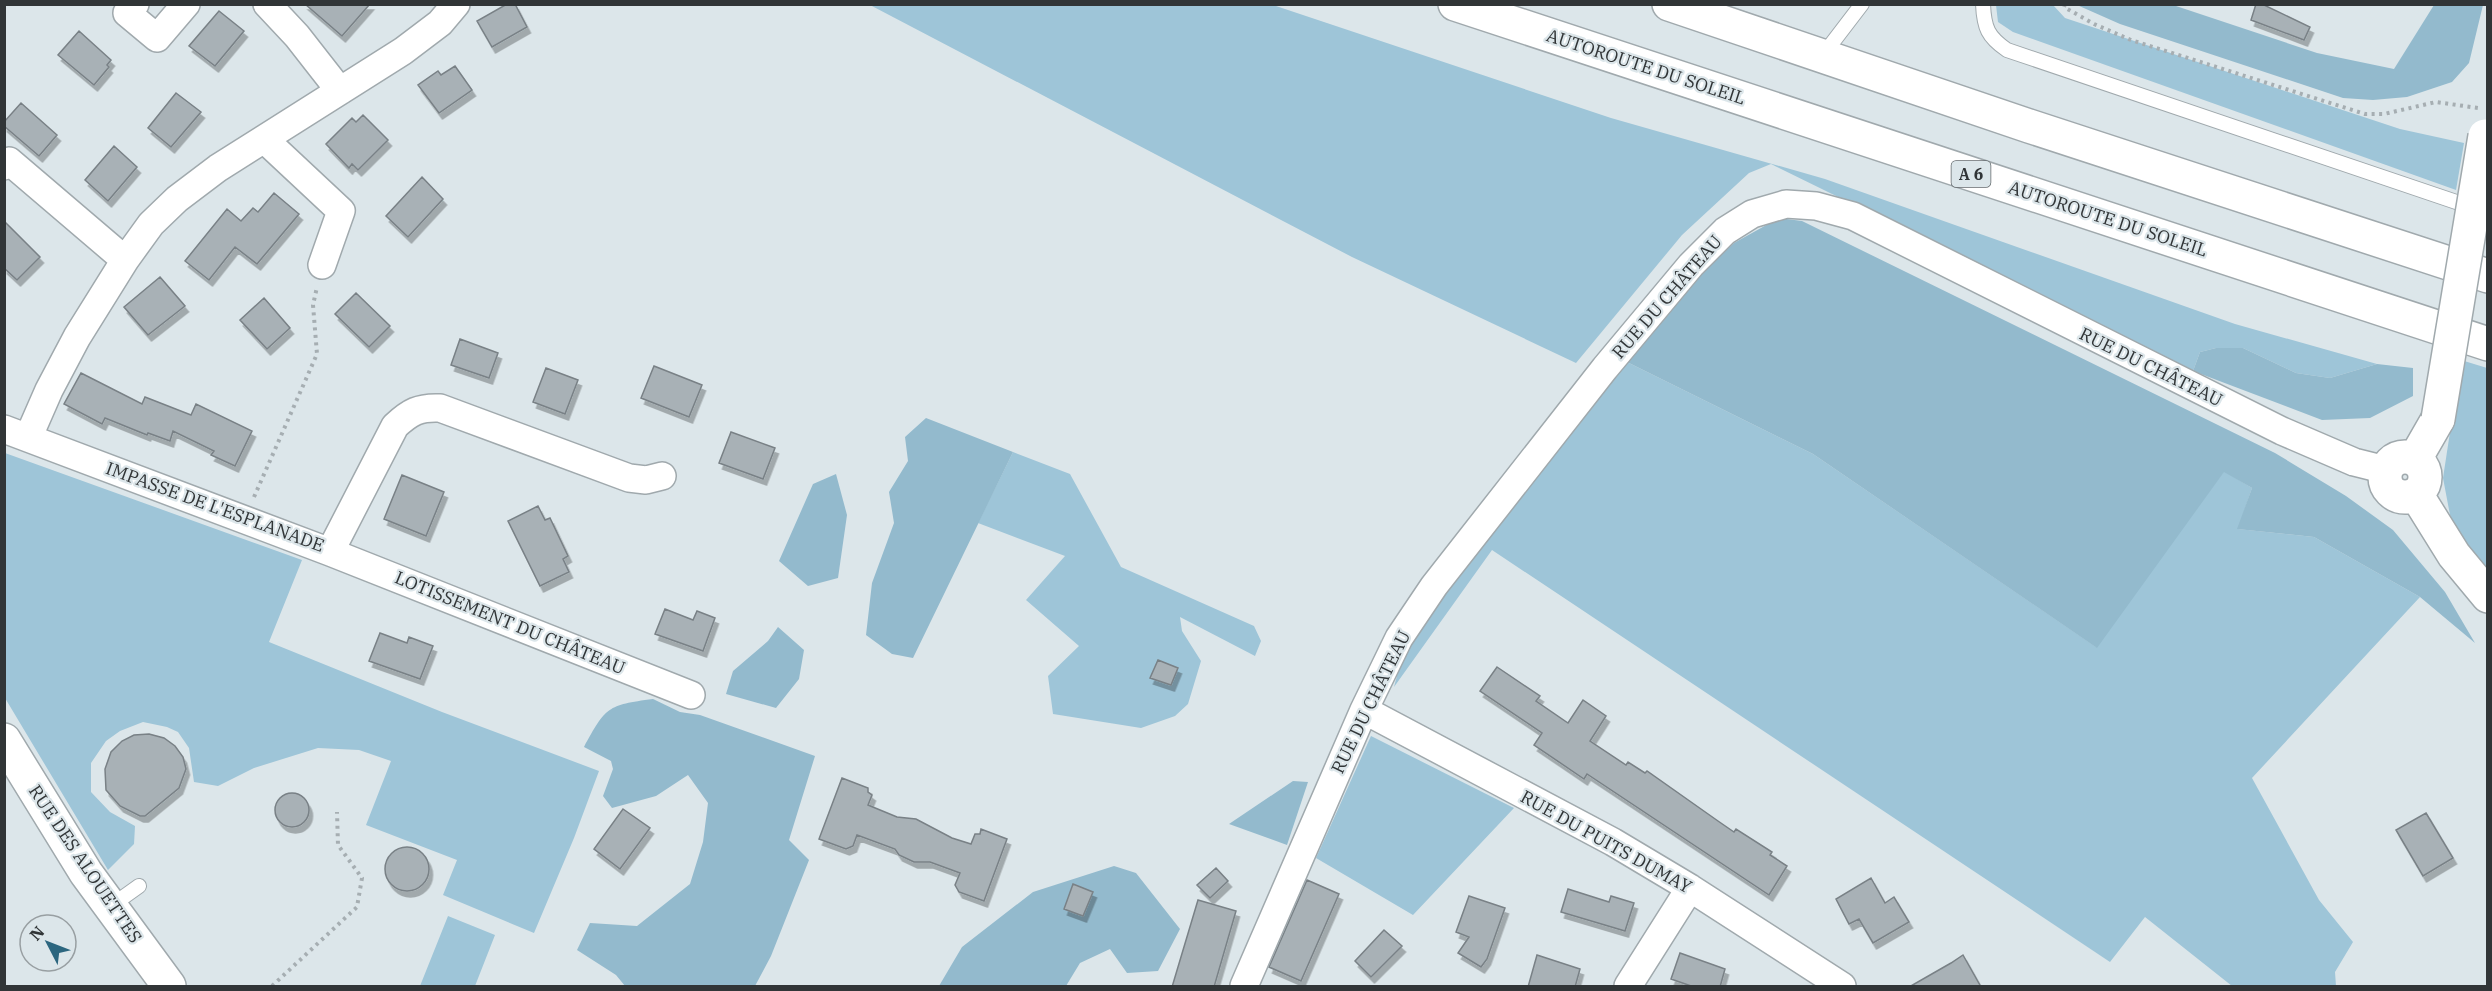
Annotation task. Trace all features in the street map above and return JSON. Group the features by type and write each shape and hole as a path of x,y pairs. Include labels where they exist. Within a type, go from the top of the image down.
{"main road":[{"name":"AUTOROUTE DU SOLEIL","path":"1455,4 2487,344"},
{"path":"1669,4 2487,276"},
{"path":"2400,464 2438,419 2486,122"},
{"path":"2400,464 2422,466 2425,476 2423,486 2415,494 2454,555 2487,596"},
{"name":"RUE DES ALOUETTES","path":"4,740 86,873 169,987"}],"street":[{"path":"135,4 128,13 157,38 186,4"},
{"path":"267,4 297,36 340,91"},
{"path":"16,433 49,390 77,337 124,260 151,224 177,199 218,168 403,51 440,23 456,4"},
{"path":"264,139 342,211 322,266"},
{"path":"4,166 9,161 124,260"},
{"name":"RUE DU CHÂTEAU","path":"1244,987 1364,710 1399,638 1434,586 1605,368 1691,265 1725,231 1752,214 1785,204 1816,206 1853,216 2282,431 2354,462 2400,464"},
{"name":"IMPASSE DE L'ESPLANADE","path":"16,433 330,552 395,426 410,412 424,407 440,408 629,478 646,480 662,476"},
{"name":"LOTISSEMENT DU CHÂTEAU","path":"330,552 691,695"},
{"name":"RUE DU PUITS DUMAY","path":"1364,710 1612,842 1690,888 1842,987"},
{"path":"1629,987 1690,888"}],"lane":[{"path":"1822,56 1862,4"},
{"path":"1983,4 1984,20 1991,39 2007,50 2487,213"},
{"path":"111,906 139,886"}],"path":[{"path":"2065,4 2064,7 2094,24 2131,39 2365,114 2384,114 2436,102 2486,122"},
{"path":"244,519 317,354 313,305 322,266"},
{"path":"272,987 357,907 362,878 338,844 337,812"}],"shaded area":[{"path":"870,5 1273,5 1611,118 1825,179 2235,324 2377,364 2330,378 2296,373 2243,348 2216,348 2200,352 2193,371 1771,164 1749,173 1682,235 1576,363 1352,257"},
{"path":"1996,5 2053,5 2065,18 2400,129 2464,143 2456,190 2013,32 1998,22"},
{"path":"2077,5 2173,5 2317,53 2394,69 2434,5 2483,5 2469,63 2452,82 2407,97 2373,100 2343,98 2120,24"},
{"path":"1779,218 1802,221 2275,453 2346,496 2393,530 2445,592 2475,643 2420,597 2314,537 2237,529 2252,488 2224,472 2097,648 1813,454 1627,362 1694,280 1734,243"},
{"path":"2216,348 2243,348 2296,373 2330,378 2377,364 2413,368 2413,396 2370,418 2322,420 2193,371 2200,352"},
{"path":"2461,360 2487,368 2487,582 2461,541 2450,515 2443,478"},
{"path":"1627,362 1813,454 2096,647 2224,471 2252,488 2238,529 2314,537 2420,597 2252,778 2319,900 2353,942 2335,972 2336,986 2232,986 2145,917 2110,962 1492,550 1394,687 1402,657 1437,603"},
{"path":"926,418 1013,452 913,658 892,654 866,635 872,583 894,523 889,492 908,461 905,437"},
{"path":"1013,452 1070,474 1121,567 1254,626 1261,641 1255,656 1180,617 1182,631 1201,661 1188,704 1175,716 1141,728 1053,714 1048,676 1079,646 1026,600 1065,556 978,523"},
{"path":"5,453 302,560 269,642 442,712 599,771 534,933 443,895 457,860 366,825 391,761 359,750 318,748 254,768 218,786 194,782 189,748 178,732 143,722 120,731 106,741 91,763 91,792 110,812 135,826 134,844 108,870 5,698"},
{"path":"836,474 847,515 838,578 808,586 779,561 813,484"},
{"path":"778,627 804,650 799,679 776,708 726,694 733,671 768,641"},
{"path":"653,699 680,712 700,715 815,756 789,840 809,860 771,956 755,986 625,986 616,975 577,950 590,923 637,926 690,884 703,842 708,803 688,775 656,796 612,808 603,796 613,769 611,761 584,747 598,723 610,710 626,703"},
{"path":"1371,736 1514,808 1413,915 1316,858"},
{"path":"1293,781 1308,782 1287,845 1229,824"},
{"path":"1114,866 1136,873 1180,929 1158,971 1127,973 1110,949 1080,963 1066,986 939,986 962,947 1033,892"},
{"path":"448,916 495,935 475,986 420,986"}],"building":[{"path":"305,4 370,4 342,36"},
{"path":"507,4 515,4 527,27 492,47 477,21"},
{"path":"2256,4 2262,4 2310,27 2304,40 2251,20"},
{"path":"219,11 244,31 215,66 189,46"},
{"path":"79,31 111,60 107,65 109,67 94,85 58,55"},
{"path":"455,66 472,90 439,113 418,85 438,71 441,75"},
{"path":"176,93 201,112 171,147 148,128"},
{"path":"21,103 57,135 39,156 4,126 4,122"},
{"path":"363,115 388,140 358,170 352,164 349,168 326,144 352,118 356,122"},
{"path":"114,146 137,167 108,201 85,180"},
{"path":"422,177 443,199 408,237 386,216"},
{"path":"274,193 299,214 257,264 235,247 209,280 185,261 227,209 241,221 253,208 258,212"},
{"path":"4,221 40,257 17,280 4,268"},
{"path":"160,277 185,306 148,335 124,307"},
{"path":"356,293 390,326 369,347 335,314"},
{"path":"264,298 290,328 267,349 240,320"},
{"path":"460,339 498,353 489,378 451,365"},
{"path":"654,366 702,385 689,417 641,398"},
{"path":"546,368 578,380 565,414 533,402"},
{"path":"81,373 142,404 145,397 191,415 196,404 252,431 235,466 211,455 214,451 173,431 170,441 148,433 147,435 105,418 102,424 64,404"},
{"path":"731,432 775,448 763,479 719,463"},
{"path":"402,475 444,492 426,536 384,519"},
{"path":"538,506 545,520 550,518 568,556 563,559 569,572 540,586 508,521"},
{"path":"665,609 693,620 697,611 715,618 703,651 655,634"},
{"path":"380,633 407,643 409,637 433,646 420,679 369,661"},
{"path":"1158,660 1178,668 1171,685 1150,678"},
{"path":"1497,667 1540,696 1536,701 1568,723 1583,700 1606,716 1590,741 1626,765 1628,762 1645,773 1647,771 1734,832 1736,829 1772,852 1770,855 1787,866 1769,895 1587,774 1584,779 1534,745 1542,733 1480,691"},
{"path":"149,734 164,738 175,746 183,757 186,769 179,788 145,816 140,816 120,806 106,790 105,769 111,752 122,741 134,735"},
{"path":"842,778 868,788 868,792 872,795 868,805 897,817 916,819 952,838 971,844 975,834 980,834 981,829 1007,839 984,901 959,892 955,885 960,873 930,862 914,862 899,855 895,849 857,835 853,846 846,849 819,839"},
{"path":"292,793 304,798 309,810 304,822 292,827 280,822 275,810 280,798"},
{"path":"623,809 650,828 620,869 594,849"},
{"path":"2426,813 2453,858 2423,876 2396,830"},
{"path":"407,847 415,848 423,853 428,861 428,877 423,885 415,890 407,891 399,890 391,885 386,877 385,869 386,861 391,853 399,848"},
{"path":"1216,868 1228,881 1210,898 1197,885"},
{"path":"1871,878 1885,903 1894,897 1909,922 1873,943 1859,919 1849,924 1836,899"},
{"path":"1307,880 1339,894 1301,981 1269,967"},
{"path":"1073,884 1093,892 1083,916 1064,909"},
{"path":"1568,889 1609,902 1611,896 1634,903 1625,931 1561,912"},
{"path":"1469,896 1505,908 1487,959 1481,967 1458,953 1469,937 1456,932"},
{"path":"1198,900 1236,911 1214,987 1172,987"},
{"path":"1384,930 1402,946 1371,977 1355,961"},
{"path":"1680,953 1725,969 1720,987 1694,987 1671,979"},
{"path":"1537,955 1580,969 1575,987 1528,987"},
{"path":"1963,955 1981,987 1909,987 1951,963"}]}
